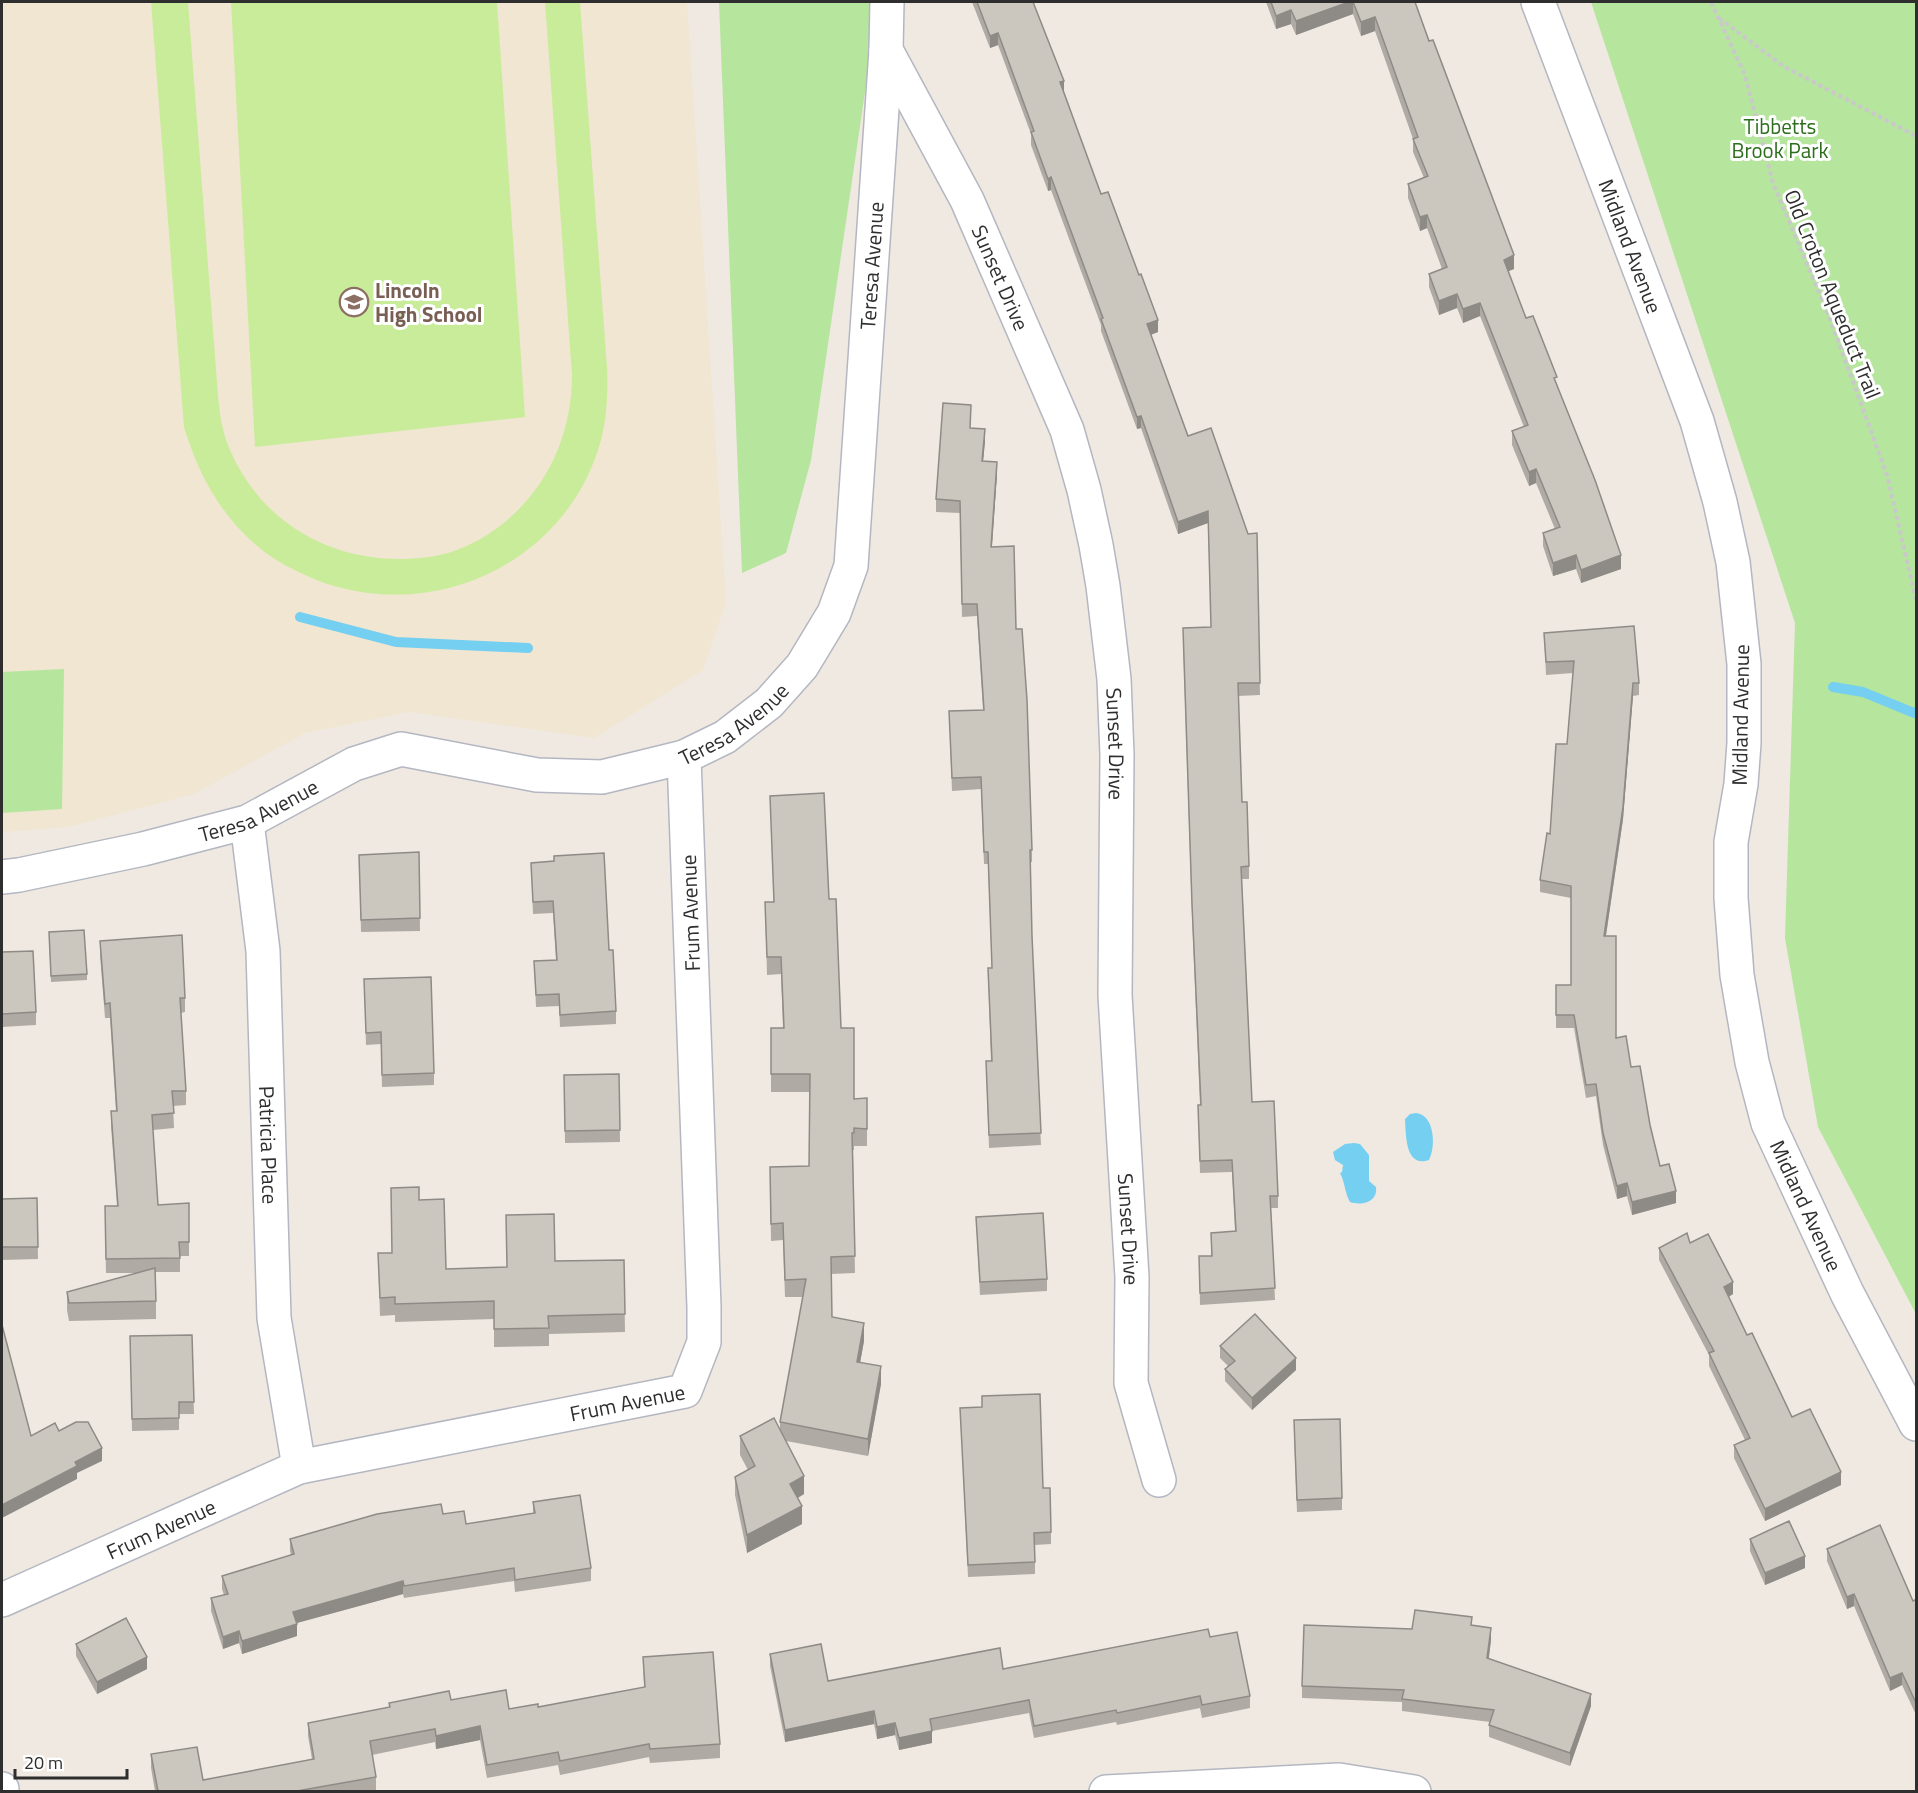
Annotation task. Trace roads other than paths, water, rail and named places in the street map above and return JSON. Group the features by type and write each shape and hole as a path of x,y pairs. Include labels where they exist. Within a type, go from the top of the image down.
{"street":[{"name":"Teresa Avenue","path":"2,877 143,849 247,822 354,764 401,749 537,775 602,777 684,757 725,737 769,703 802,666 834,614 851,566 886,50 887,2"},
{"name":"Midland Avenue","path":"1538,2 1697,421 1720,502 1733,562 1743,664 1744,744 1741,784 1731,842 1731,898 1737,975 1752,1062 1768,1123 1847,1293 1917,1424"},
{"name":"Sunset Drive","path":"886,50 967,200 1067,430 1084,490 1096,545 1114,679 1117,755 1115,994 1132,1277 1131,1383 1159,1480"},
{"name":"Frum Avenue","path":"2,1600 299,1467 685,1391 704,1342 704,1307 684,757"},
{"name":"Patricia Place","path":"247,822 263,951 274,1318 299,1467"},
{"path":"1106,1791 1169,1791 1339,1780 1414,1791"}],"water":[{"path":"1416,1113 1427,1119 1432,1132 1433,1147 1429,1160 1415,1159 1408,1148 1405,1119 1410,1114"},
{"path":"1345,1144 1360,1144 1369,1155 1369,1181 1376,1187 1372,1199 1364,1203 1350,1202 1340,1173 1343,1165 1335,1160 1333,1152"}],"waterway":[{"path":"300,617 396,642 528,648"},
{"path":"1833,687 1863,692 1916,712"}],"place":[{"name":"Lincoln High School","path":"354,302"}],"park label":[{"name":"Tibbetts Brook Park","path":"1780,138"}]}
